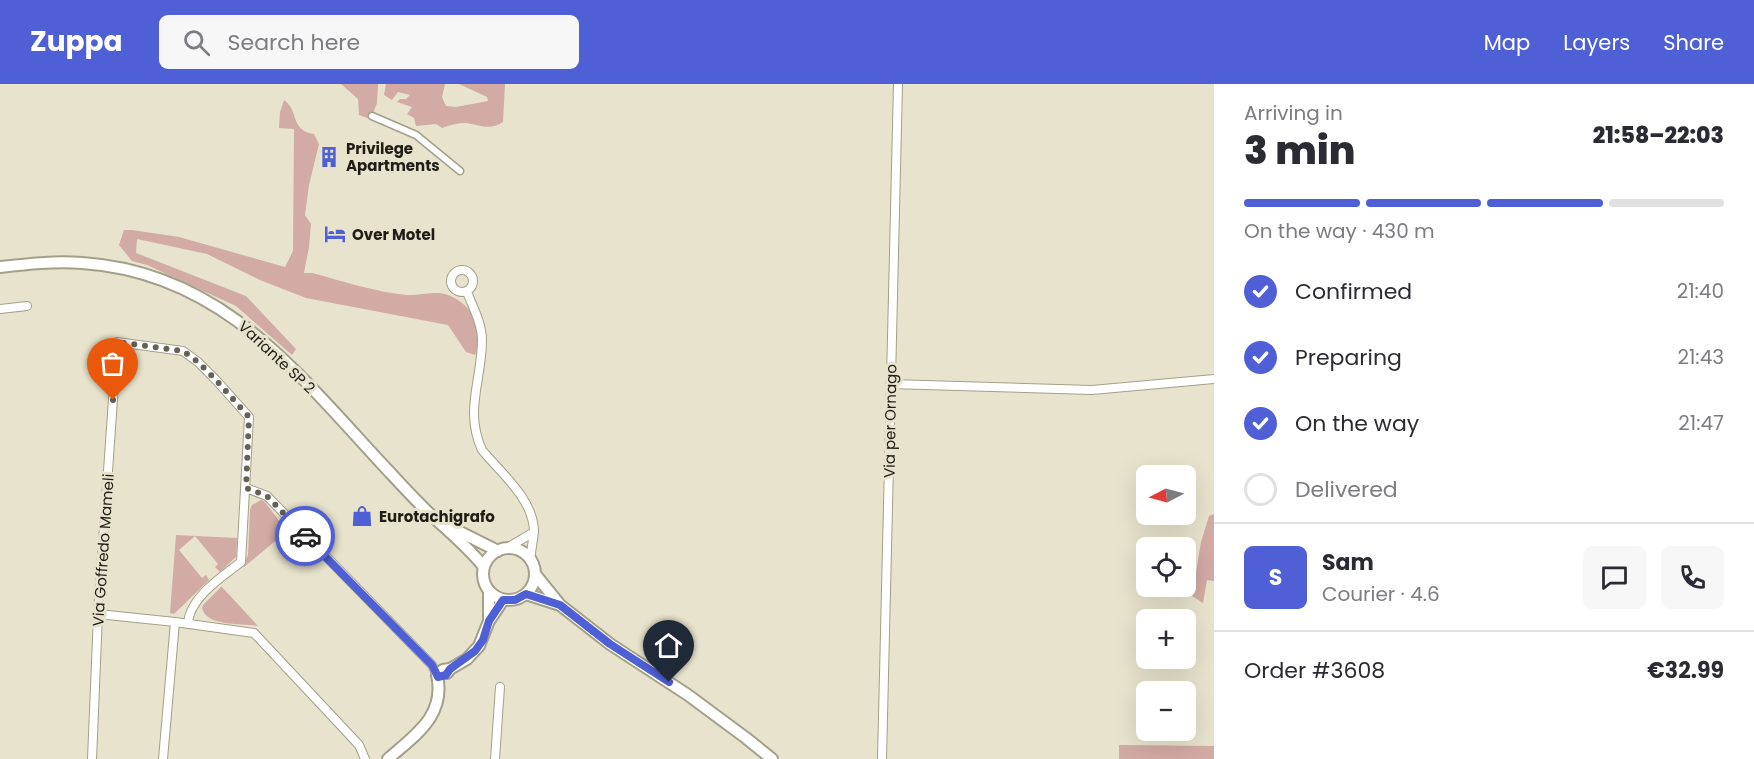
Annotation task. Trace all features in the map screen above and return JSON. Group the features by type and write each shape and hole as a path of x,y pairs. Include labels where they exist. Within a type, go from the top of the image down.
{"main road":[{"name":"Variante SP 2","path":"0,267 63,262 110,266 162,280 203,298 259,336 313,389 412,497 484,567"},
{"name":"Variante SP 2","path":"440,523 502,549 522,552 530,560"},
{"path":"489,621 489,591 483,579 484,567 492,555 502,549"},
{"path":"530,560 535,574 560,605 610,644 693,699 772,759"},
{"path":"489,591 503,600 515,600 531,588 535,574"},
{"path":"526,594 560,605"},
{"path":"388,759 434,714 439,694 438,676 446,675 450,669 475,651 483,640 489,621 503,600"}],"street":[{"name":"Via per Ornago","path":"882,759 898,84"},
{"path":"372,116 416,135 460,171"},
{"path":"467,292 480,325 482,340 472,417 482,450 528,506 534,523 530,560"},
{"path":"0,309 27,306"},
{"name":"Via Goffredo Mameli","path":"92,759 98,614 117,342 183,351 216,380 249,417 246,488"},
{"path":"890,384 1092,390 1214,379"},
{"path":"188,623 189,612 197,600 241,562 246,488 267,496 432,665 438,676"},
{"path":"502,549 534,532"},
{"path":"98,614 188,623 254,633 358,745 365,759"},
{"path":"164,759 175,622"},
{"path":"495,759 500,687"}],"shaded area":[{"path":"341,84 378,84 377,103 372,116 367,118 359,115 358,99"},
{"path":"386,84 445,84 442,97 446,106 456,107 488,101 487,97 459,84 505,84 503,122 489,127 466,123 442,128 436,124 416,126 414,118 407,114 412,107 397,102 410,95 398,92 392,100 384,95"},
{"path":"284,100 292,109 301,129 314,134 319,144 309,185 305,215 311,224 304,273 395,294 438,293 451,296 468,308 472,315 476,326 475,355 466,352 448,325 306,298 260,280 207,254 137,239 136,253 246,296 296,349 292,355 236,306 147,265 132,261 119,245 124,230 132,230 179,237 285,267 293,251 294,129 279,128 280,112"},
{"path":"261,500 287,531 244,567 248,555 250,510 252,505"},
{"path":"1214,514 1214,581 1207,580 1203,603 1194,597 1196,597 1196,572 1201,542 1209,516"},
{"path":"176,535 237,538 236,557 220,572 215,567 218,564 195,536 179,550 202,578 206,575 209,580 174,614 170,613"},
{"path":"222,586 258,626 217,621 205,614 203,605"},
{"path":"1119,745 1214,746 1214,759 1119,759"}],"way so far":[{"path":"113,400 117,342 183,351 198,362 249,417 246,488 267,496 305,536"}],"place":[{"name":"Privilege Apartments","path":"329,157"},
{"name":"Over Motel","path":"335,234"},
{"name":"Eurotachigrafo","path":"362,516"}],"route":[{"path":"305,536 432,665 438,677 446,675 450,669 467,659 475,651 483,640 489,621 503,600 515,600 526,594 560,605 610,644 669,682"}]}
